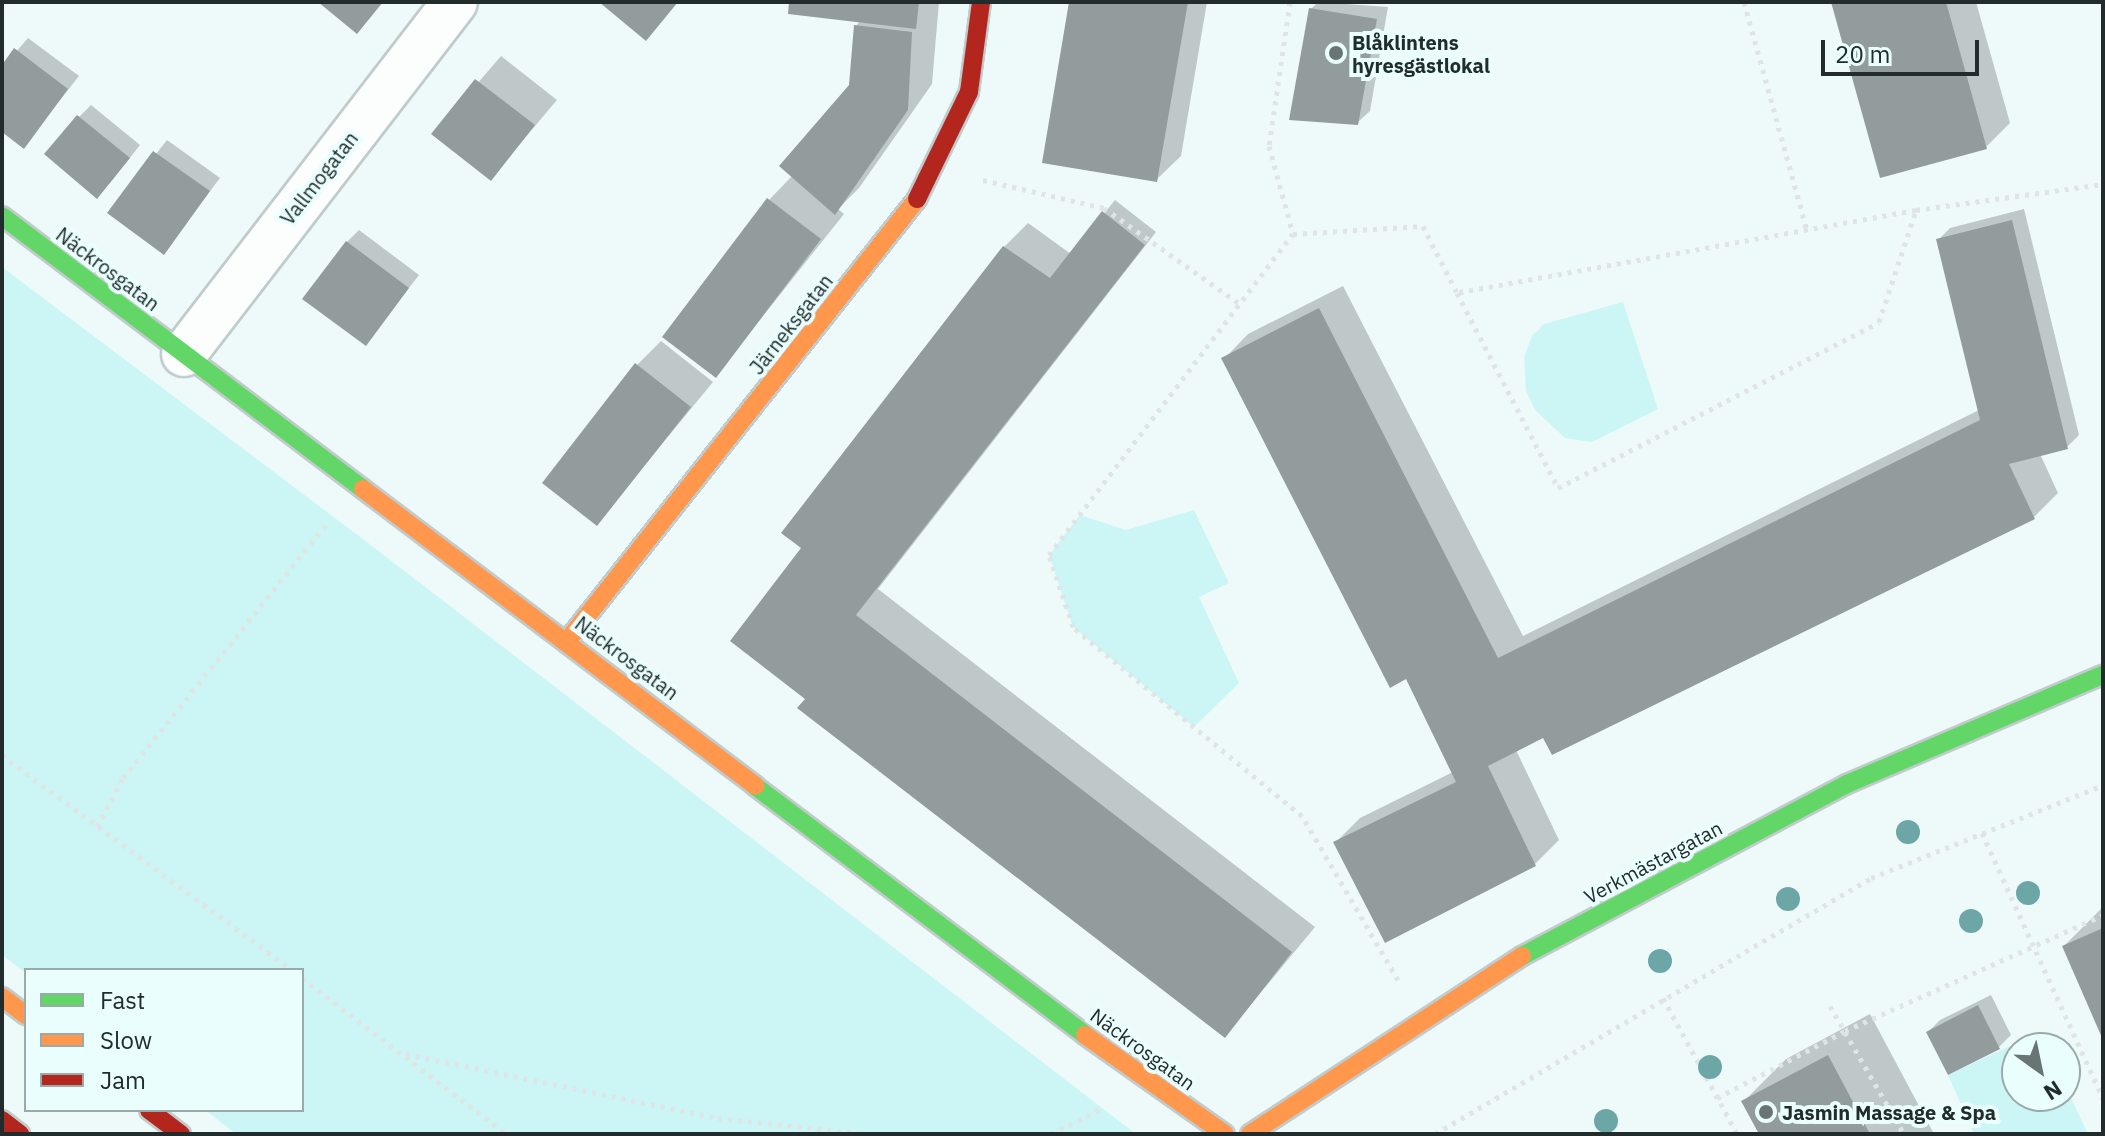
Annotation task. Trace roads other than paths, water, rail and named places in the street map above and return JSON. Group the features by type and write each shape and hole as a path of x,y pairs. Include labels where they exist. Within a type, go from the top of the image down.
{"street":[{"name":"Vallmogatan","path":"184,354 455,2"},
{"name":"Järneksgatan","path":"568,640 924,190 969,92 981,2"},
{"name":"Näckrosgatan","path":"2,216 356,487 568,640 1150,1084 1225,1134"},
{"name":"Verkmästargatan","path":"1250,1134 1509,963 1847,784 2103,675"},
{"path":"2,997 24,1014"},
{"path":"152,1112 181,1134"},
{"path":"2,1120 20,1134"}],"place":[{"name":"Blåklintens hyresgästlokal","path":"1336,53"},
{"name":"Jasmin Massage & Spa","path":"1766,1112"}]}
